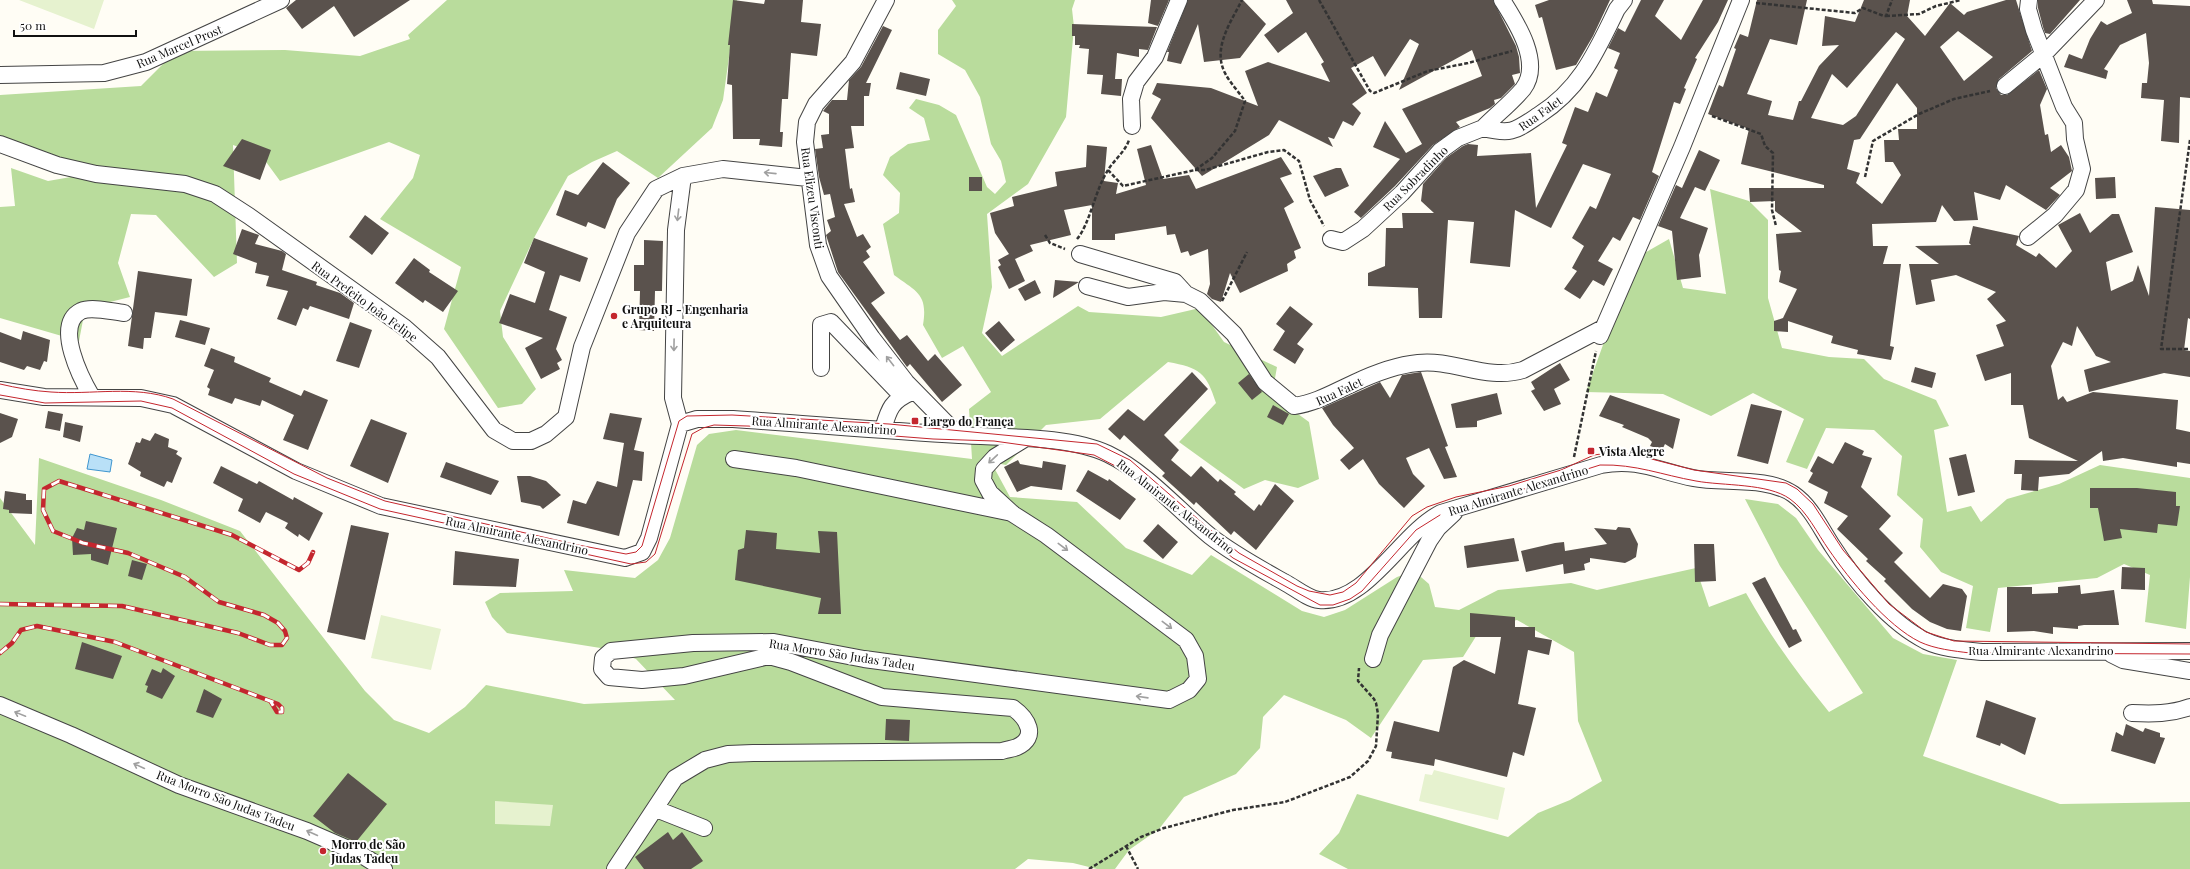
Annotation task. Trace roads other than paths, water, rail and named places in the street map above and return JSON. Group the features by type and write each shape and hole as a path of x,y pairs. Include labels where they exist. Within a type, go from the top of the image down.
{"street":[{"name":"Rua Elizeu Visconti","path":"886,0 853,62 816,104 807,122 805,142 808,178 818,244 829,276 908,393"},
{"path":"1132,126 1131,99 1136,82 1155,57 1180,0"},
{"path":"1483,128 1523,88 1529,75 1528,46 1502,0"},
{"name":"Rua Falet","path":"1483,128 1501,132 1515,131 1557,103 1583,74 1617,8 1624,0"},
{"name":"Rua Falet","path":"1087,286 1128,297 1164,292 1186,294 1200,301 1234,334 1265,382 1294,406 1311,404 1356,382 1404,365 1437,362 1479,372 1509,374 1523,370 1601,332 1638,251 1741,0"},
{"path":"2028,237 2054,215 2076,190 2082,169 2073,119 2064,107 2044,54 2028,9 2029,0"},
{"path":"2005,86 2044,54 2096,0"},
{"name":"Rua Marcel Prost","path":"0,75 104,73 126,68 146,62 275,1"},
{"name":"Rua Sobradinho","path":"1332,239 1343,242 1363,229 1402,193 1440,151 1458,138 1483,128"},
{"name":"Rua Prefeito João Felipe","path":"0,144 57,165 96,174 185,184 215,194 249,216 404,327 438,357 494,430 513,441 531,441 546,434 566,417 582,347 627,233 656,190 683,176 723,169 808,178"},
{"path":"680,424 673,398 676,230 683,176"},
{"path":"1074,249 1175,282 1186,294"},
{"path":"92,397 75,362 70,337 71,325 76,315 82,310 124,313"},
{"path":"821,368 821,325 831,322 908,393 958,435"},
{"name":"Rua Almirante Alexandrino","path":"0,390 44,397 141,398 173,405 296,471 380,506 625,558 642,552 649,538 680,424 698,419 733,419 958,435 1026,438 1092,448 1109,454 1129,467 1210,536 1238,556 1318,600 1336,599 1352,593 1365,584 1428,520 1463,505 1620,461 1643,465 1693,478 1768,484 1783,488 1805,504 1843,562 1887,613 1926,641 1948,648 1982,652 2190,651"},
{"path":"883,429 888,411 908,393"},
{"name":"Rua Morro São Judas Tadeu","path":"615,869 656,809 675,778 705,760 728,754 1002,751 1018,747 1027,739 1030,730 1027,721 1013,708 882,697 791,662 769,656 684,676 642,680 609,677 602,669 603,658 611,650 619,648 693,643 774,642 864,659 1168,700 1190,690 1198,679 1195,656 1186,640 1046,534 1013,514 990,493 984,480 984,469 995,457 1026,438"},
{"path":"734,459 796,468 1013,514"},
{"path":"1366,663 1429,541 1438,528 1463,505"},
{"path":"2107,651 2123,660 2190,671"},
{"name":"Rua Morro São Judas Tadeu","path":"0,706 71,735 179,785 306,831 360,854 384,869"},
{"path":"2132,713 2175,712 2190,707"},
{"path":"656,809 704,828"}],"water":[{"path":"90,454 112,460 110,472 87,469"}],"tram line":[{"path":"0,384 38,391 66,393 113,391 143,392 173,399 327,478 385,501 578,545 626,554 636,552 642,546 679,421 687,416 732,415 889,424 1097,444 1130,460 1239,553 1297,586 1309,591 1330,595 1343,592 1356,583 1412,516 1427,507 1456,497 1509,486 1561,470 1594,455 1615,452 1636,455 1694,470 1786,483 1797,489 1813,504 1843,550 1889,604 1926,632 1954,641 2190,644"},
{"path":"0,395 45,403 141,401 172,408 294,474 380,509 631,564 646,562 655,554 692,434 703,428 714,425 779,427 933,439 994,441 1094,455 1125,471 1233,558 1320,605 1333,605 1350,599 1362,591 1416,530 1440,515"},
{"path":"1483,502 1600,465 1625,466 1707,483 1745,486 1770,490 1790,499 1802,510 1829,550 1858,588 1882,614 1907,635 1920,642 1945,649 1970,653 2190,654"}],"railway":[{"path":"0,604 122,606 238,633 270,645 282,645 287,638 285,631 278,623 264,615 219,602 185,577 128,553 83,543 53,531 43,510 44,489 59,481 232,535 299,570 308,563 313,552"},
{"path":"0,653 12,643 21,630 37,626 115,642 278,704 282,708 282,712 277,712 271,702"}],"place":[{"name":"Grupo RJ - Engenharia e Arquiteura","path":"614,316"},
{"name":"Largo do França","path":"915,421"},
{"name":"Vista Alegre","path":"1591,451"},
{"name":"Morro de São Judas Tadeu","path":"323,851"}]}
